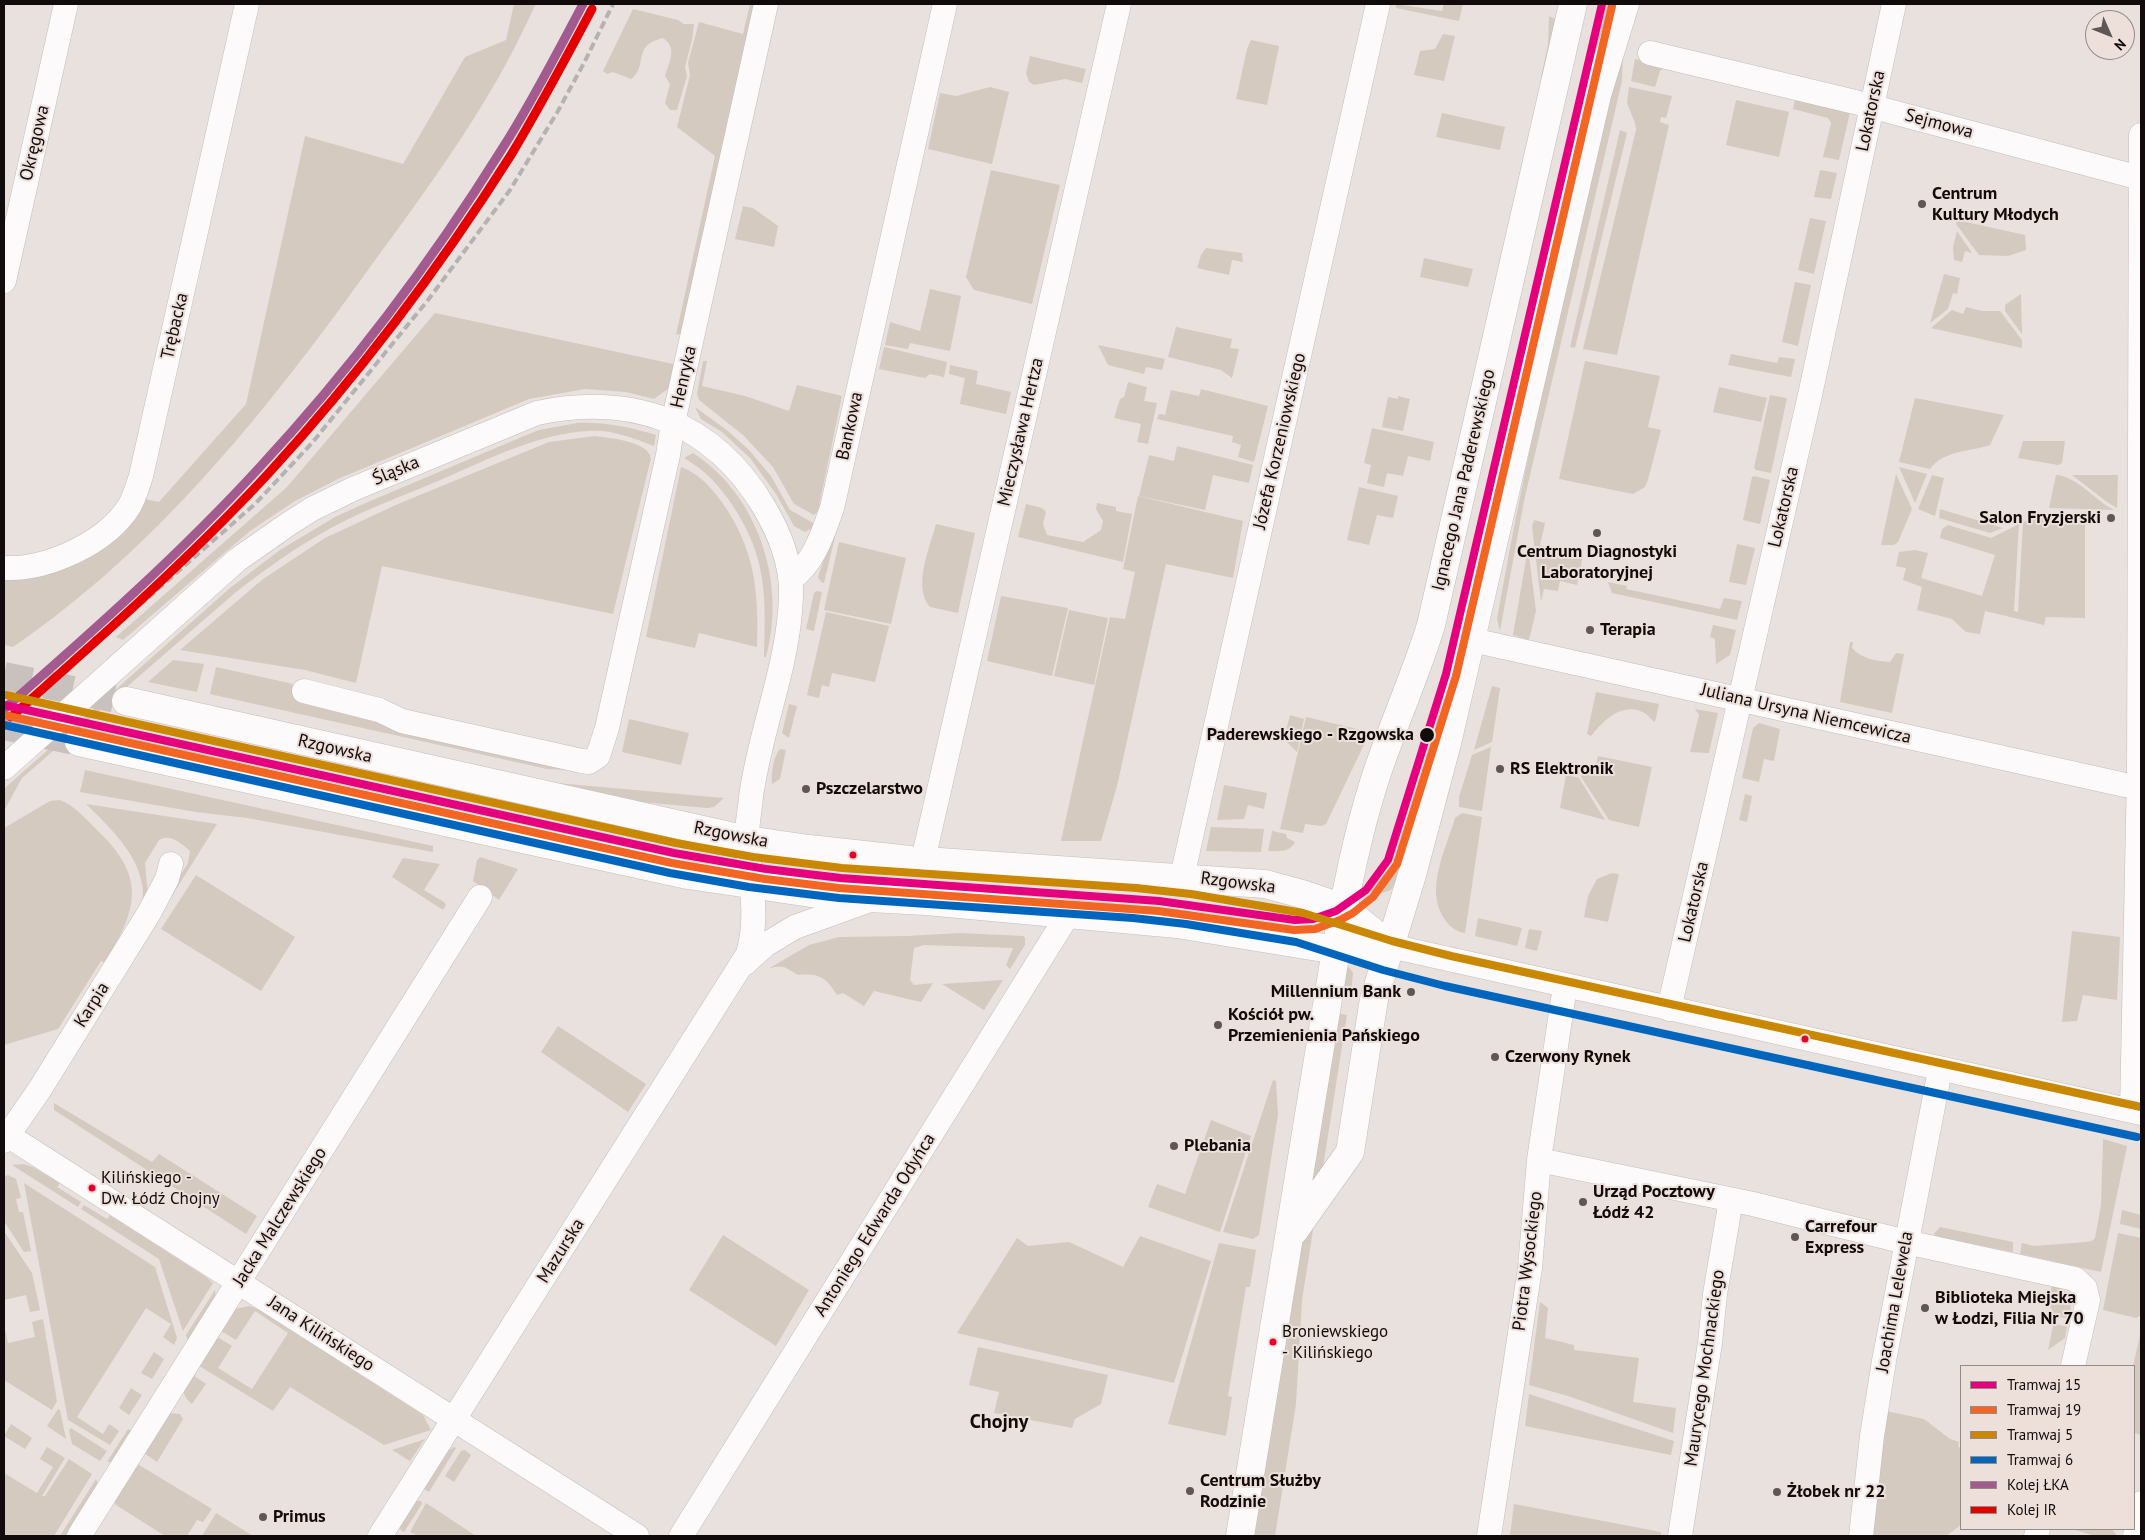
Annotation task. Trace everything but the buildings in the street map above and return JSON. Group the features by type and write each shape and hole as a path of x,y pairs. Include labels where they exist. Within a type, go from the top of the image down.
{"main road":[{"name":"Ignacego Jana Paderewskiego","path":"1240,1536 1343,908 1354,854 1376,778 1431,625 1573,4"},
{"path":"1289,1237 1350,1152 1373,1008 1437,781 1472,640 1597,94 1625,4"},
{"name":"Rzgowska","path":"126,701 747,840 844,854 1265,884 1343,908 1390,946"},
{"name":"Rzgowska","path":"79,742 622,861 753,886 802,893 1069,913 1177,924 1336,950 1390,946"}],"street":[{"name":"Okręgowa","path":"4,282 66,4"},
{"name":"Trębacka","path":"4,568 33,566 52,561 70,553 106,531 119,519 130,504 141,476 247,4"},
{"name":"Henryka","path":"304,691 379,710 402,722 582,762 594,760 602,750 766,4"},
{"name":"Bankowa","path":"790,579 805,567 823,532 832,508 944,4"},
{"name":"Mieczysława Hertza","path":"923,860 1119,4"},
{"name":"Józefa Korzeniowskiego","path":"1182,877 1378,4"},
{"name":"Lokatorska","path":"1669,1009 1810,395 1894,4"},
{"name":"Sejmowa","path":"1650,53 1872,106 2140,178"},
{"path":"2136,1112 2140,786 2141,136"},
{"name":"Śląska","path":"4,768 237,560 287,525 353,489 537,413 566,408 609,407 643,413 673,423 712,445 736,468 758,496 779,534 786,556 790,579"},
{"path":"747,840 754,782 789,626 790,579"},
{"name":"Juliana Ursyna Niemcewicza","path":"1472,640 2125,785 2140,786"},
{"name":"Mazurska","path":"380,1536 742,966 752,941 753,886 747,840"},
{"name":"Karpia","path":"5,1136 40,1089 149,913 167,879 171,864"},
{"name":"Jacka Malczewskiego","path":"79,1536 480,897"},
{"name":"Mazurska","path":"742,966 765,945 788,930 875,898"},
{"name":"Antoniego Edwarda Odyńca","path":"681,1536 1069,913"},
{"name":"Rzgowska","path":"1390,946 1940,1070 2136,1112"},
{"name":"Piotra Wysockiego","path":"1489,1536 1530,1268 1539,1160 1565,986"},
{"name":"Joachima Lelewela","path":"1860,1536 1872,1436 1906,1242 1940,1070"},
{"name":"Jana Kilińskiego","path":"5,1136 240,1282 637,1536"},
{"path":"1539,1160 1731,1200 1906,1242 2075,1279 2085,1288 2088,1294 2073,1365"},
{"name":"Maurycego Mochnackiego","path":"1680,1536 1711,1334 1715,1294 1731,1200"},
{"path":"2135,1536 2141,1501"}],"shaded area":[{"path":"514,4 536,4 490,92 456,146 419,199 287,379 204,477 114,568 65,609 13,647 4,645 4,576 33,575 145,499 159,502 246,404 305,136 403,164 465,57 506,40"},
{"path":"750,4 758,4 683,333 676,335 715,156 677,127 690,75 688,63 699,22 743,34"},
{"path":"1396,4 1442,11 1444,4 1463,4 1459,21 1396,8"},
{"path":"1605,4 1614,4 1590,75"},
{"path":"633,9 678,20 684,24 694,24 685,67 687,76 677,110 670,110 665,103 670,84 665,76 671,51 668,42 663,38 653,41 647,46 639,68 631,79 613,72 607,74 603,71"},
{"path":"1549,16 1555,19 1544,78 1541,77 1548,45"},
{"path":"1443,34 1455,36 1444,81 1414,75 1420,51 1435,49"},
{"path":"1251,40 1279,46 1267,105 1236,99 1247,49"},
{"path":"1623,53 1622,81 1524,501 1500,631 1497,619 1537,415 1614,77"},
{"path":"1030,56 1086,69 1082,83 1065,79 1034,85 1029,82 1026,73"},
{"path":"1635,59 1666,66 1660,71 1655,87 1631,81"},
{"path":"990,87 1009,92 992,164 928,149 940,93 956,96"},
{"path":"1629,87 1672,96 1666,118 1661,117 1660,122 1669,125 1617,355 1583,349 1636,130 1627,103"},
{"path":"1796,95 1851,108 1839,160 1823,157 1831,123 1828,118 1793,109"},
{"path":"1736,100 1789,112 1779,157 1726,145"},
{"path":"1442,113 1505,127 1500,150 1436,137"},
{"path":"1620,130 1627,133 1575,348 1570,347"},
{"path":"991,170 1060,185 1032,304 974,290 966,277"},
{"path":"1820,170 1837,173 1831,199 1814,197"},
{"path":"743,206 753,208 778,226 774,247 735,239"},
{"path":"1810,218 1826,221 1814,274 1798,270"},
{"path":"1957,220 2025,235 2026,250 2008,256 1979,255 1956,224"},
{"path":"1957,231 1972,253 1965,251 1962,262 1954,260 1953,247"},
{"path":"1206,248 1242,253 1243,262 1232,260 1229,275 1197,268 1201,255"},
{"path":"1424,258 1473,269 1468,287 1420,277"},
{"path":"1944,274 1960,278 1957,294 1953,293 1948,309 1930,323"},
{"path":"1795,282 1811,285 1798,346 1782,342"},
{"path":"930,289 961,296 950,351 910,343 908,349 885,345 890,322 920,331"},
{"path":"2021,294 2022,334 2005,311 2005,305"},
{"path":"1966,307 1982,311 2000,311 2022,340 2022,348 1931,328 1952,310 1963,314"},
{"path":"435,313 678,365 669,388 654,399 626,392 585,389 529,399 338,479 295,501 250,531 123,640 116,637 287,487"},
{"path":"1176,327 1232,339 1230,348 1239,349 1232,378 1221,370 1168,357"},
{"path":"1098,345 1165,359 1162,370 1146,367 1144,374 1108,365"},
{"path":"884,347 947,362 944,377 930,374 925,378 879,369"},
{"path":"1731,354 1777,363 1779,357 1795,359 1791,377 1728,365"},
{"path":"703,361 707,361 702,386 745,396 789,411 797,385 842,396 818,511 814,515 794,504 773,467 743,435 699,400 697,394"},
{"path":"1585,361 1660,376 1648,427 1661,430 1645,487 1633,494 1559,479"},
{"path":"950,365 978,371 976,384 1011,392 1006,414 960,404 965,378 949,374"},
{"path":"1128,382 1147,387 1144,401 1157,403 1148,444 1137,442 1141,424 1114,418 1120,399 1124,397"},
{"path":"1719,387 1767,398 1761,422 1713,412"},
{"path":"1201,389 1268,406 1254,462 1238,457 1241,445 1232,442 1233,436 1157,419 1159,414 1165,415 1171,390 1199,396"},
{"path":"1770,395 1787,398 1771,473 1754,468"},
{"path":"1398,396 1410,399 1403,431 1382,427 1388,397 1398,399"},
{"path":"1915,398 2004,415 1990,445 1957,452 1942,458 1930,469 1899,462"},
{"path":"695,407 728,431 749,450 771,476 790,510 817,525 805,532 794,526 776,494 750,458 722,432 701,419"},
{"path":"577,423 617,426 656,435 654,446 605,431 569,433 551,437 497,455 332,527 286,555 236,592 22,778 4,811 4,789 6,787 230,588 280,550 335,517 368,502 539,430"},
{"path":"1372,428 1434,442 1430,461 1408,456 1403,476 1387,473 1384,487 1367,483 1371,465 1364,463"},
{"path":"595,436 636,444 648,452 651,458 613,614 382,566 356,683 305,670 180,650 263,579 325,538 398,504 549,442"},
{"path":"2023,441 2065,441 2062,463 2058,465 2018,458"},
{"path":"1177,446 1253,465 1249,483 1213,475 1205,510 1139,496 1149,455 1174,461"},
{"path":"693,453 716,471 735,492 750,516 762,543 769,571 773,600 772,629 766,657 764,657 765,615 762,578 752,543 744,525 723,492 712,479 684,458"},
{"path":"681,467 704,481 713,491 721,501 741,536 753,571 757,608 757,647 699,633 695,648 646,637"},
{"path":"1899,467 1927,474 1915,503"},
{"path":"1896,474 1912,509 1898,542 1894,545 1881,545"},
{"path":"1932,475 1944,478 1935,516 1918,509"},
{"path":"2056,475 2071,479 2114,510 2049,508"},
{"path":"2072,475 2118,475 2117,508 2107,502"},
{"path":"1752,477 1770,480 1760,524 1743,520"},
{"path":"1359,487 1398,496 1393,518 1377,515 1369,545 1347,540"},
{"path":"1138,496 1243,521 1233,578 1166,564 1117,786 1101,841 1061,841 1110,617 1125,619 1135,572 1123,569"},
{"path":"1097,503 1116,507 1116,511 1132,514 1123,562 1018,537 1026,504 1042,508 1046,512 1043,524 1047,535 1083,542 1101,530 1103,521 1096,509"},
{"path":"1940,509 2003,528 1990,533 1939,518"},
{"path":"2085,513 2085,618 2046,617 2044,625 1985,611 1980,634 1966,632 1952,619 1917,610 1922,587 1903,580 1906,568 1896,566 1899,552 1915,550 1928,553 1921,578 1982,596 1995,555 1940,538 1942,529 1948,525 1991,538 2019,524 2014,611 2018,612 2023,522"},
{"path":"1534,520 1545,523 1540,545 1583,555 1577,585 1560,581 1558,591 1544,589 1541,602 1532,526"},
{"path":"936,524 975,533 958,613 930,607 922,589 924,567"},
{"path":"833,532 835,537 824,583 818,577"},
{"path":"839,542 906,558 891,624 824,610"},
{"path":"1737,544 1755,548 1746,585 1729,582"},
{"path":"1528,548 1536,611 1529,640 1513,635"},
{"path":"1608,582 1627,586 1626,589 1720,609 1724,598 1742,601 1737,620 1612,593"},
{"path":"817,591 822,592 814,631 806,629 814,593"},
{"path":"1001,596 1068,608 1052,676 987,661"},
{"path":"1069,610 1108,618 1094,685 1054,676"},
{"path":"826,612 889,626 875,682 832,673 829,687 822,685 819,698 807,695"},
{"path":"1713,625 1736,630 1730,655 1716,664 1715,639 1710,637"},
{"path":"1850,642 1853,642 1852,648 1856,652 1874,660 1890,662 1896,653 1904,654 1892,713 1840,702"},
{"path":"173,660 204,664 197,692 148,682"},
{"path":"216,667 289,683 569,770 547,769 210,694"},
{"path":"1492,686 1500,688 1492,742 1474,750"},
{"path":"1596,692 1659,704 1655,722 1646,714 1630,709 1608,718 1591,736 1587,734"},
{"path":"789,704 797,706 789,738 782,733"},
{"path":"1695,709 1718,713 1709,753 1690,752 1699,715"},
{"path":"1290,715 1304,719 1297,752 1284,739"},
{"path":"1306,717 1370,732 1326,824 1321,826 1305,824 1303,833 1280,829"},
{"path":"629,719 689,733 681,765 622,752"},
{"path":"1759,723 1780,729 1774,761 1764,759 1759,782 1742,778 1753,728"},
{"path":"1491,747 1482,811 1459,807 1459,797 1472,755"},
{"path":"780,749 786,750 780,779 772,784 773,766"},
{"path":"1598,756 1652,767 1639,827 1609,820 1581,777 1582,771 1594,773"},
{"path":"85,770 433,846 433,852 247,818 196,812 80,792"},
{"path":"1566,775 1579,778 1605,820 1560,808"},
{"path":"557,783 724,798 714,807 707,808 641,802"},
{"path":"1224,785 1267,793 1264,809 1248,805 1244,819 1217,820"},
{"path":"1745,794 1752,796 1747,822 1739,820"},
{"path":"60,800 84,817 112,846 124,862 130,878 132,893 130,909 125,926 105,963 101,961 58,1029 4,1045 4,828 50,801"},
{"path":"86,804 217,824 135,955 131,953 188,863 190,851 172,839 163,838 159,840 145,863 148,896 142,908 143,887 134,861 120,840"},
{"path":"1462,813 1482,817 1465,933 1452,928 1439,910 1436,897 1438,870 1442,857 1455,818"},
{"path":"1211,827 1264,829 1261,852 1206,851"},
{"path":"1272,831 1286,834 1287,838 1295,842 1293,846 1287,850 1268,851"},
{"path":"480,857 518,869 499,900 473,881 477,860"},
{"path":"403,858 440,864 424,890 444,902 446,905 443,910 392,877"},
{"path":"1388,869 1401,872 1391,890 1378,894 1370,891"},
{"path":"1612,873 1619,874 1608,922 1584,917 1588,896 1597,879"},
{"path":"196,875 295,937 261,991 161,929"},
{"path":"1478,918 1522,928 1517,946 1475,936"},
{"path":"1529,929 1542,931 1537,951 1525,948"},
{"path":"2072,931 2120,937 2117,1000 2083,995 2077,1021 2062,1022"},
{"path":"960,933 1023,936 1025,938 1025,945 1010,969 1006,965 1013,948 924,945 914,948 910,980 914,985 933,983 921,1002 874,991 864,1006 843,993 837,995 825,980 817,976 798,975 787,968 781,967 768,969 809,945 839,937"},
{"path":"1349,967 1353,973 1351,994 1340,992 1345,969"},
{"path":"1003,980 984,1010 942,984"},
{"path":"1337,1013 1347,1015 1302,1300 1296,1404 1275,1536 1251,1536"},
{"path":"558,1026 646,1084 628,1112 541,1052"},
{"path":"1273,1080 1276,1081 1278,1115 1259,1235 1253,1239 1223,1232"},
{"path":"54,1103 152,1162 159,1154 257,1216 246,1234 54,1110"},
{"path":"1211,1120 1251,1136 1220,1232 1148,1207 1157,1184 1185,1194"},
{"path":"2103,1139 2127,1146 2101,1272 2020,1254 2022,1243 2034,1246 2086,1242 2092,1241 2095,1238 2101,1205"},
{"path":"23,1164 33,1167 60,1183 57,1187 81,1202 78,1207 12,1165"},
{"path":"8,1175 16,1179 21,1198 16,1199 19,1212 23,1212 31,1251 24,1252 4,1221 4,1177"},
{"path":"24,1183 155,1267 177,1338 174,1345 163,1337 171,1324 146,1308 77,1417 103,1434 109,1424 119,1431 110,1445 68,1420"},
{"path":"84,1205 107,1219 110,1215 213,1283 183,1331 159,1259 81,1209"},
{"path":"2122,1210 2141,1215 2141,1229 2120,1224"},
{"path":"1940,1227 2013,1242 2013,1252 1937,1237 1934,1234"},
{"path":"4,1231 32,1273 40,1310 30,1312 26,1295 4,1300"},
{"path":"2118,1233 2141,1238 2141,1315 2136,1318 2103,1310"},
{"path":"723,1235 809,1290 776,1346 689,1290"},
{"path":"1140,1236 1211,1261 1174,1383 957,1333 1017,1238 1028,1246 1069,1242 1123,1267"},
{"path":"1219,1243 1256,1250 1250,1287 1246,1287 1228,1396 1232,1397 1226,1436 1168,1424"},
{"path":"2052,1286 2063,1289 2071,1299 2070,1319 2056,1316 2048,1303"},
{"path":"215,1290 216,1305 190,1346 186,1335"},
{"path":"1540,1302 1548,1308 1545,1338 1574,1345 1574,1350 1639,1358 1633,1402 1676,1408 1673,1433 1568,1396 1529,1385"},
{"path":"249,1306 258,1309 423,1415 431,1430 384,1445 290,1387 273,1411 196,1364 214,1335 232,1346 218,1368 252,1389 288,1333 255,1311 236,1340 218,1329 231,1310"},
{"path":"43,1319 57,1401 52,1410 4,1380 4,1324 8,1343 35,1337 32,1322"},
{"path":"2056,1324 2067,1327 2065,1338 2048,1350 2053,1326"},
{"path":"2141,1331 2141,1435 2135,1433 2135,1365 2133,1365"},
{"path":"978,1347 1108,1375 1101,1404 1075,1419 1072,1428 994,1413 999,1392 969,1385"},
{"path":"154,1352 164,1359 152,1379 141,1373"},
{"path":"190,1373 206,1384 192,1404 184,1393"},
{"path":"131,1388 142,1395 129,1415 119,1408"},
{"path":"1529,1394 1674,1441 1671,1455 1525,1426"},
{"path":"58,1409 60,1410 66,1439 47,1426"},
{"path":"1886,1411 1924,1419 1950,1439 1959,1442 1960,1526 1946,1536 1870,1536"},
{"path":"169,1413 180,1414 183,1419 157,1462 141,1451"},
{"path":"11,1424 32,1438 25,1449 4,1436"},
{"path":"71,1428 107,1451 100,1461 72,1444 69,1430"},
{"path":"128,1429 136,1434 115,1461 107,1462"},
{"path":"425,1439 410,1461 392,1450"},
{"path":"47,1447 65,1458 42,1496 45,1496 69,1459 92,1474 54,1536 7,1536 4,1534 4,1473 37,1493 53,1467 40,1459"},
{"path":"454,1447 456,1448 429,1492 422,1488 446,1452"},
{"path":"465,1450 471,1455 454,1482 445,1476 461,1451"},
{"path":"134,1462 212,1509 203,1522 197,1520 187,1536 165,1536 116,1505 113,1498"},
{"path":"96,1479 99,1486 72,1536 60,1536"},
{"path":"414,1501 421,1501 422,1504 404,1532 398,1528"},
{"path":"426,1503 476,1536 418,1536 410,1532"},
{"path":"1514,1504 1661,1532 1661,1536 1510,1536"},
{"path":"216,1513 253,1536 202,1536"},
{"path":"2075,1530 2113,1530 2117,1536 2095,1536"}],"tunnel":[{"path":"4,676 126,701"},
{"path":"4,726 79,742"}],"railway":[{"path":"4,724 255,504 312,443 428,300 510,190 558,111 613,4"}],"tram line":[{"name":"15","path":"4,705 674,853 766,869 841,878 1159,901 1295,920 1313,919 1336,911 1366,890 1388,860 1446,674 1602,4"},
{"name":"19","path":"4,715 672,863 765,879 839,888 1158,911 1294,930 1315,929 1340,920 1353,913 1373,897 1397,864 1456,676 1612,6"},
{"name":"5","path":"6,695 676,843 753,857 842,868 1136,888 1191,894 1303,913 1392,941 1451,956 2141,1107"},
{"name":"6","path":"4,725 670,873 749,887 839,898 1133,918 1186,924 1296,942 1383,970 1445,986 2137,1137"}],"rail line":[{"name":"ŁKA","path":"4,709 103,622 167,562 259,468 325,393 418,274 475,191 524,113 583,4"},
{"name":"IR","path":"11,717 174,569 237,507 301,438 396,321 484,197 532,119 592,9"}],"place":[{"name":"Centrum Kultury Młodych","path":"1922,204"},
{"name":"Salon Fryzjerski","path":"2111,518"},
{"name":"Centrum Diagnostyki Laboratoryjnej","path":"1597,533"},
{"name":"Terapia","path":"1590,630"},
{"name":"Paderewskiego - Rzgowska","path":"1427,735"},
{"name":"RS Elektronik","path":"1500,769"},
{"name":"Pszczelarstwo","path":"806,789"},
{"name":"Millennium Bank","path":"1411,992"},
{"name":"Kościół pw. Przemienienia Pańskiego","path":"1218,1025"},
{"name":"Czerwony Rynek","path":"1495,1057"},
{"name":"Plebania","path":"1174,1146"},
{"name":"Kilińskiego - Dw. Łódź Chojny","path":"92,1188"},
{"name":"Urząd Pocztowy Łódź 42","path":"1583,1202"},
{"name":"Carrefour Express","path":"1795,1237"},
{"name":"Biblioteka Miejska w Łodzi, Filia Nr 70","path":"1925,1308"},
{"name":"Broniewskiego - Kilińskiego","path":"1273,1342"},
{"name":"Centrum Służby Rodzinie","path":"1190,1491"},
{"name":"Żłobek nr 22","path":"1777,1492"},
{"name":"Primus","path":"263,1517"}],"district":[{"name":"Chojny","path":"999,1422"}]}
